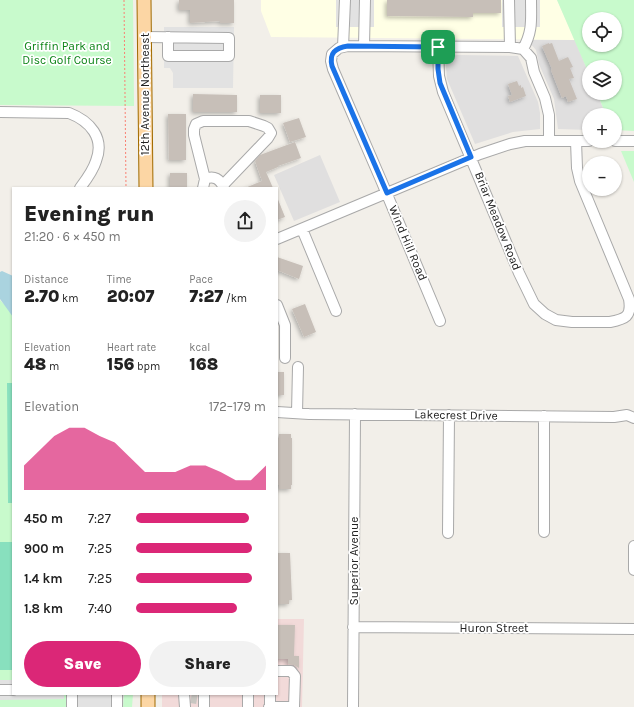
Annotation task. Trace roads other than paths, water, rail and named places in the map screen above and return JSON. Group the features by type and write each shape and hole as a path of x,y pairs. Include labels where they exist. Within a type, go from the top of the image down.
{"main road":[{"name":"12th Avenue Northeast","path":"144,0 146,187"},
{"path":"148,695 148,707"}],"street":[{"path":"345,0 343,47 510,47 523,49 531,58 534,72 545,98 549,115 549,140"},
{"path":"364,46 365,0"},
{"path":"509,0 510,47"},
{"path":"523,49 529,39 531,31 531,0"},
{"path":"145,36 168,36 229,38 229,56 168,56 168,36"},
{"name":"Wind Hill Road","path":"343,47 336,50 332,54 331,61 440,321"},
{"name":"Briar Meadow Road","path":"438,47 438,69 440,83 530,297 539,309 552,318 572,322 610,322 623,319 628,315 630,311 629,300 580,181 577,168 576,141"},
{"path":"0,112 69,113 88,123 96,137 98,145 97,161 81,187"},
{"path":"203,120 249,121 268,128 271,133 268,138 223,186 220,181 214,177 211,177 204,184 194,135 196,124 203,120"},
{"path":"278,239 471,157 518,142 549,140 582,141"},
{"path":"622,141 634,141"},
{"path":"302,229 336,311"},
{"path":"278,308 285,325 285,358"},
{"path":"297,413 298,367"},
{"name":"Lakecrest Drive","path":"278,412 614,417 628,415 634,418"},
{"name":"Superior Avenue","path":"353,707 355,414"},
{"path":"448,533 449,415"},
{"path":"544,416 544,532"},
{"path":"634,546 634,570"},
{"name":"Huron Street","path":"353,627 634,630"},
{"path":"270,695 269,707 294,707 294,676 291,671 278,672"},
{"path":"0,690 12,690"},
{"path":"72,695 72,707"},
{"path":"117,695 117,707"},
{"path":"248,695 248,707"}],"water":[{"path":"2,271 12,276 12,316 0,299 0,272"}],"tunnel":[{"path":"191,698 197,699"}],"park label":[{"name":"Griffin Park and Disc Golf Course","path":"67,53"}]}
